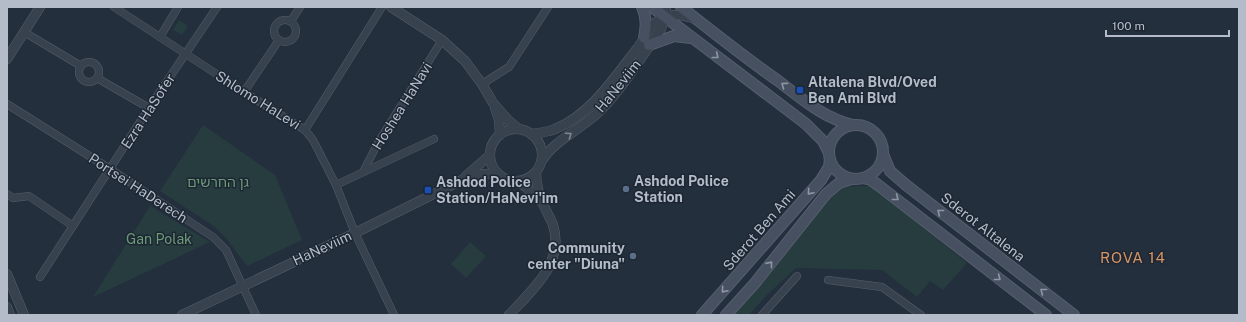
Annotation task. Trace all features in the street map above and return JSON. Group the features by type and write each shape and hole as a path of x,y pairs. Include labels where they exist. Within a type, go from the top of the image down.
{"main road":[{"path":"642,7 646,20 646,42 674,36 694,39"},
{"path":"652,7 666,12 694,39 806,124 823,141 838,172 852,179 863,178 871,180 1046,315"},
{"path":"681,7 817,110 833,119 853,125 864,126 876,134 881,143 883,154 877,169 873,173 863,178"},
{"path":"830,156 830,143 836,134 843,128 853,125"},
{"name":"Sderot Altalena","path":"883,154 890,171 906,186 1074,315"},
{"name":"Sderot Ben Ami","path":"702,315 821,180 829,167 830,156"},
{"name":"Sderot Ben Ami","path":"726,315 755,283 826,194 839,183 852,179"}],"street":[{"path":"7,59 40,7"},
{"name":"Shlomo HaLevi","path":"114,7 305,130 313,140 336,185 355,233 394,315"},
{"path":"160,37 178,7"},
{"name":"Ezra HaSofer","path":"40,277 148,108 217,7"},
{"path":"291,21 300,7"},
{"path":"305,130 382,7"},
{"path":"391,7 442,40 465,61 482,84 493,103 499,120 500,135"},
{"path":"482,84 509,67 548,7"},
{"path":"666,12 685,15 700,22"},
{"name":"HaNeviim","path":"541,162 551,148 584,125 610,101 646,42 655,23 666,12"},
{"path":"284,20 291,21 296,30 294,37 289,42 282,42 274,35 273,32 275,25 277,22 284,20"},
{"path":"24,32 81,66"},
{"path":"244,92 279,40"},
{"name":"Hoshea HaNavi","path":"364,172 379,142 442,40"},
{"name":"HaNeviim","path":"531,134 555,130 574,119 603,92 646,42"},
{"path":"87,62 96,65 99,71 97,78 92,81 83,80 79,74 81,66 87,62"},
{"path":"97,78 148,108"},
{"path":"493,103 508,120 519,129 531,134 540,143 542,155 541,162 536,172 531,177 517,181 510,180 497,173 491,161 490,155 493,144 500,135 512,129 519,129"},
{"name":"Portsei HaDerech","path":"7,104 110,168 213,237 226,250 256,315"},
{"name":"Hoshea HaNavi","path":"336,185 434,139"},
{"name":"HaNeviim","path":"462,180 490,155"},
{"path":"509,315 542,280 553,257 555,239 553,225 543,204 536,183 536,172"},
{"name":"HaNeviim","path":"182,315 242,285 355,233 462,180 476,175 497,173"},
{"path":"517,181 526,187 543,204"},
{"path":"7,194 13,198 29,196 73,226"},
{"path":"7,274 24,315"},
{"path":"762,315 797,276"},
{"path":"828,280 882,287 921,315"}],"green space":[{"path":"179,20 188,26 182,35 173,30"},
{"name":"גן החרשים","path":"203,125 275,175 302,240 247,266 226,238 215,227 160,191"},
{"path":"855,186 872,186 967,263 943,290 930,281 917,297 882,270 796,268 767,295 749,315 733,315 827,201 839,189"},
{"name":"Gan Polak","path":"150,206 210,242 93,297"},
{"path":"470,242 486,256 466,278 451,264"}],"place":[{"name":"Altalena Blvd/Oved Ben Ami Blvd","path":"800,90"},
{"name":"Ashdod Police Station","path":"626,189"},
{"name":"Ashdod Police Station/HaNevi'im","path":"428,190"},
{"name":"Community center \"Diuna\"","path":"633,256"}],"district":[{"name":"ROVA 14","path":"1133,258"}]}
